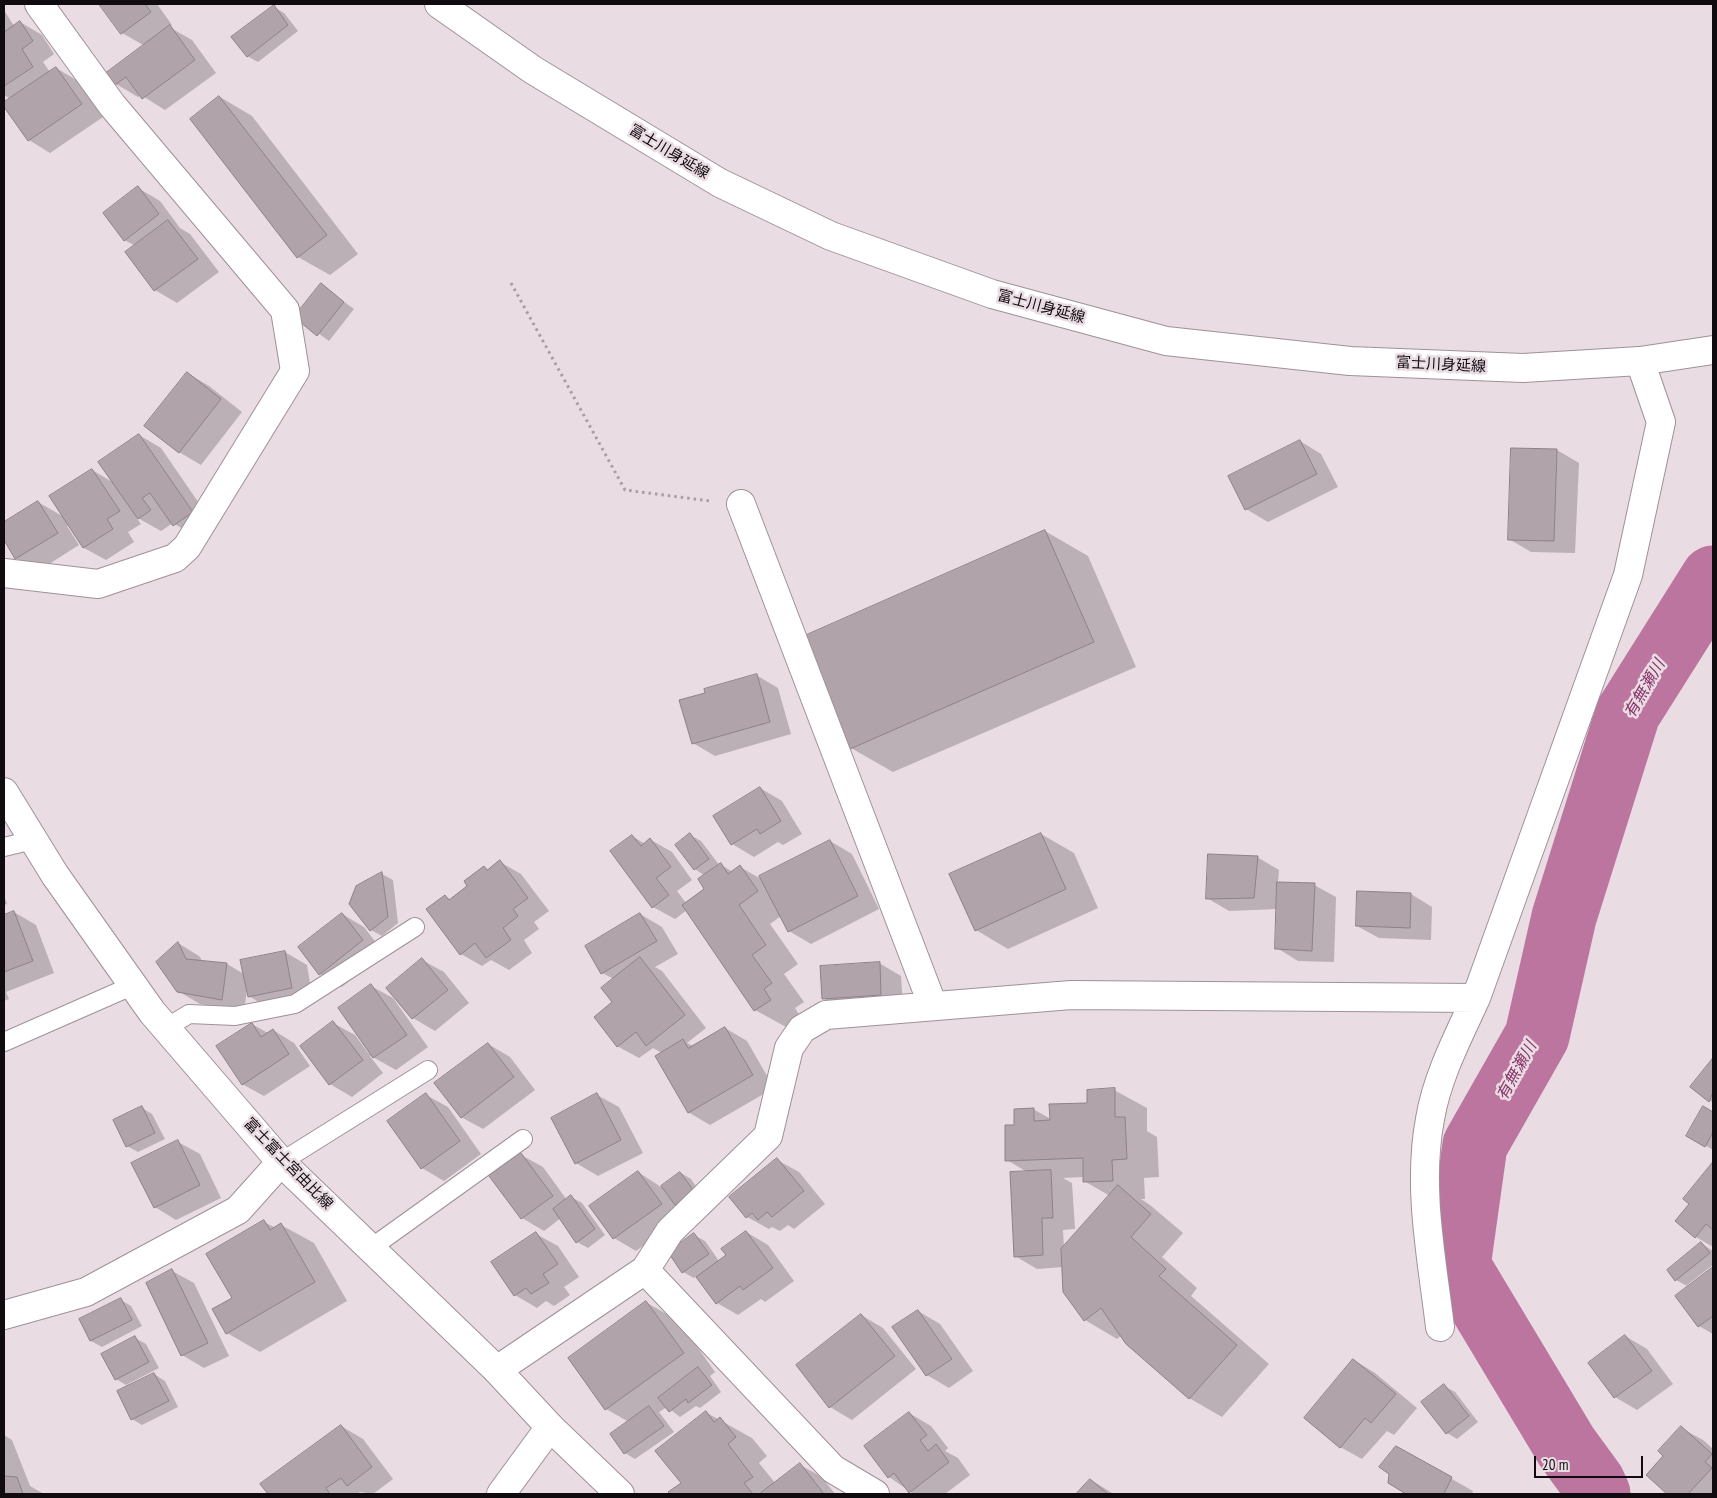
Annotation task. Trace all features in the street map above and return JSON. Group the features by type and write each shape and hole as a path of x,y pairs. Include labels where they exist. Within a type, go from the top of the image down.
{"street":[{"path":"4,573 98,584 175,558 187,547 295,371 284,310 112,105 39,4"},
{"name":"富士川身延線","path":"439,4 533,70 720,183 831,236 992,294 1166,341 1350,361 1522,368 1647,360 1713,350"},
{"path":"1440,1327 1424,1198 1430,1119 1450,1053 1476,998 1628,575 1661,422 1647,360"},
{"path":"741,504 933,1006"},
{"name":"富士富士宮由比線","path":"4,792 33,840 166,1028 281,1162 497,1370 550,1427 620,1494"},
{"path":"497,1370 646,1270 670,1231 768,1136 789,1048 802,1029 826,1015 1071,995 1476,998"},
{"path":"4,1315 86,1292 238,1210 281,1162"},
{"path":"646,1270 833,1469 875,1494"},
{"path":"501,1494 550,1427"}],"lane":[{"path":"4,847 33,840"},
{"path":"166,1028 189,1014 235,1016 295,1004 415,927"},
{"path":"4,1042 134,985"},
{"path":"281,1162 428,1070"},
{"path":"371,1248 523,1139"}],"path":[{"path":"511,283 625,490 741,504"}],"building":[{"path":"99,4 145,4 151,12 121,34"},
{"path":"274,5 288,25 247,57 231,37"},
{"path":"20,21 33,41 22,49 33,67 4,86 4,29 5,31"},
{"path":"170,25 195,60 142,99 126,77 115,85 106,73"},
{"path":"56,67 82,104 28,141 4,107 4,102"},
{"path":"219,96 327,235 297,258 190,119"},
{"path":"138,186 159,214 124,241 103,213"},
{"path":"168,220 198,259 154,291 125,252"},
{"path":"321,283 344,302 317,336 294,317"},
{"path":"187,372 221,399 179,453 144,426"},
{"path":"139,434 193,512 173,526 150,493 142,498 151,510 138,519 98,462"},
{"path":"1300,440 1317,474 1245,510 1228,476"},
{"path":"1511,448 1557,449 1554,541 1508,540"},
{"path":"92,469 120,511 107,519 113,529 83,548 49,496"},
{"path":"38,501 58,533 15,559 4,540 4,522"},
{"path":"1045,530 1094,642 850,749 802,637"},
{"path":"757,674 770,722 692,744 679,700 705,693 704,689"},
{"path":"760,787 781,821 760,834 757,829 731,845 713,816"},
{"path":"690,833 709,859 694,870 675,845"},
{"path":"1041,833 1066,889 975,931 949,874"},
{"path":"632,835 641,846 650,838 671,867 656,878 669,895 652,908 610,851"},
{"path":"830,840 858,896 788,932 759,876"},
{"path":"1208,854 1258,856 1254,898 1206,899"},
{"path":"500,860 528,898 513,909 518,916 503,928 511,940 486,958 475,943 460,955 426,909 445,895 449,900 467,886 464,881 484,866 487,870"},
{"path":"721,863 728,874 740,865 758,891 739,905 766,945 752,955 772,983 764,989 771,1000 754,1011 682,905 704,889 698,879"},
{"path":"382,872 388,917 370,931 349,904 356,886"},
{"path":"1277,882 1315,883 1312,951 1275,949"},
{"path":"1357,891 1411,893 1410,928 1356,926"},
{"path":"14,911 33,961 4,972 4,915"},
{"path":"342,913 363,940 319,975 298,947"},
{"path":"640,913 657,941 601,974 585,946"},
{"path":"178,942 186,959 227,963 222,1000 177,992 156,962"},
{"path":"285,951 292,988 248,997 240,960"},
{"path":"640,957 685,1015 646,1046 636,1032 617,1047 594,1017 612,1002 601,988"},
{"path":"422,958 448,990 412,1019 386,988"},
{"path":"880,962 881,995 822,999 820,966"},
{"path":"371,984 407,1035 373,1058 338,1008"},
{"path":"333,1021 363,1060 329,1085 300,1046"},
{"path":"252,1023 261,1037 273,1029 289,1054 242,1085 216,1046"},
{"path":"725,1027 753,1075 688,1113 655,1056 683,1039 688,1048"},
{"path":"488,1043 514,1077 461,1118 434,1083"},
{"path":"1713,1058 1713,1092 1709,1102 1690,1087"},
{"path":"1115,1088 1115,1117 1125,1117 1127,1159 1112,1160 1113,1181 1083,1182 1083,1158 1005,1161 1005,1125 1014,1125 1014,1109 1034,1108 1034,1121 1050,1120 1049,1104 1087,1103 1087,1090"},
{"path":"426,1093 460,1141 421,1169 387,1121"},
{"path":"597,1093 621,1140 575,1164 551,1118"},
{"path":"142,1106 155,1133 126,1147 113,1120"},
{"path":"1703,1106 1713,1112 1713,1132 1705,1147 1686,1136"},
{"path":"178,1140 200,1185 154,1208 131,1163"},
{"path":"521,1153 553,1196 521,1219 489,1176"},
{"path":"777,1158 804,1191 772,1217 767,1212 758,1220 752,1213 746,1218 729,1197"},
{"path":"1713,1162 1713,1230 1706,1224 1695,1238 1675,1221 1689,1204 1683,1199"},
{"path":"1051,1170 1053,1218 1042,1218 1043,1255 1014,1257 1010,1172"},
{"path":"638,1171 662,1204 613,1239 589,1206"},
{"path":"680,1172 694,1191 675,1205 661,1186"},
{"path":"1118,1185 1151,1214 1131,1237 1166,1269 1159,1276 1237,1345 1189,1399 1126,1344 1101,1308 1084,1321 1063,1292 1061,1249"},
{"path":"571,1195 595,1229 576,1243 553,1209"},
{"path":"264,1220 270,1230 281,1223 315,1282 226,1334 212,1309 232,1298 206,1254"},
{"path":"746,1231 773,1268 743,1290 740,1286 716,1304 696,1277 726,1255 721,1249"},
{"path":"536,1232 558,1264 543,1274 549,1283 531,1294 526,1288 514,1296 491,1262"},
{"path":"694,1233 709,1254 682,1273 668,1252"},
{"path":"1701,1242 1710,1253 1675,1281 1667,1270"},
{"path":"1713,1267 1713,1316 1698,1327 1675,1296"},
{"path":"172,1269 208,1343 181,1356 146,1283"},
{"path":"121,1298 132,1320 90,1341 79,1319"},
{"path":"646,1301 684,1353 605,1410 568,1358"},
{"path":"918,1310 952,1359 926,1376 892,1327"},
{"path":"861,1314 895,1356 829,1408 796,1365"},
{"path":"1625,1335 1652,1371 1614,1398 1588,1363"},
{"path":"135,1336 149,1362 115,1380 101,1354"},
{"path":"1353,1359 1396,1394 1371,1423 1365,1418 1340,1448 1304,1418"},
{"path":"698,1367 712,1385 688,1403 686,1399 669,1412 658,1398"},
{"path":"154,1373 169,1401 131,1420 117,1391"},
{"path":"1444,1384 1469,1416 1446,1434 1421,1402"},
{"path":"649,1406 664,1426 624,1454 610,1434"},
{"path":"706,1411 714,1422 720,1417 736,1437 728,1444 753,1477 744,1483 753,1494 670,1494 668,1492 681,1483 655,1451"},
{"path":"909,1412 927,1435 920,1440 928,1451 936,1444 949,1462 909,1493 894,1473 888,1478 864,1446"},
{"path":"341,1425 372,1467 347,1486 341,1478 326,1488 330,1494 268,1494 260,1484"},
{"path":"1681,1426 1712,1454 1705,1462 1712,1468 1688,1494 1667,1494 1646,1475 1663,1456 1658,1451"},
{"path":"1396,1446 1452,1477 1444,1494 1406,1494 1388,1483 1389,1474 1379,1467"},
{"path":"800,1463 824,1494 761,1493"},
{"path":"4,1476 17,1477 23,1494 4,1494"},
{"path":"1090,1479 1108,1494 1076,1494"}],"waterway":[{"name":"有無瀬川","path":"1598,1494 1593,1483 1566,1446 1458,1266 1475,1145 1537,1036 1564,917 1628,713 1713,578"}]}
